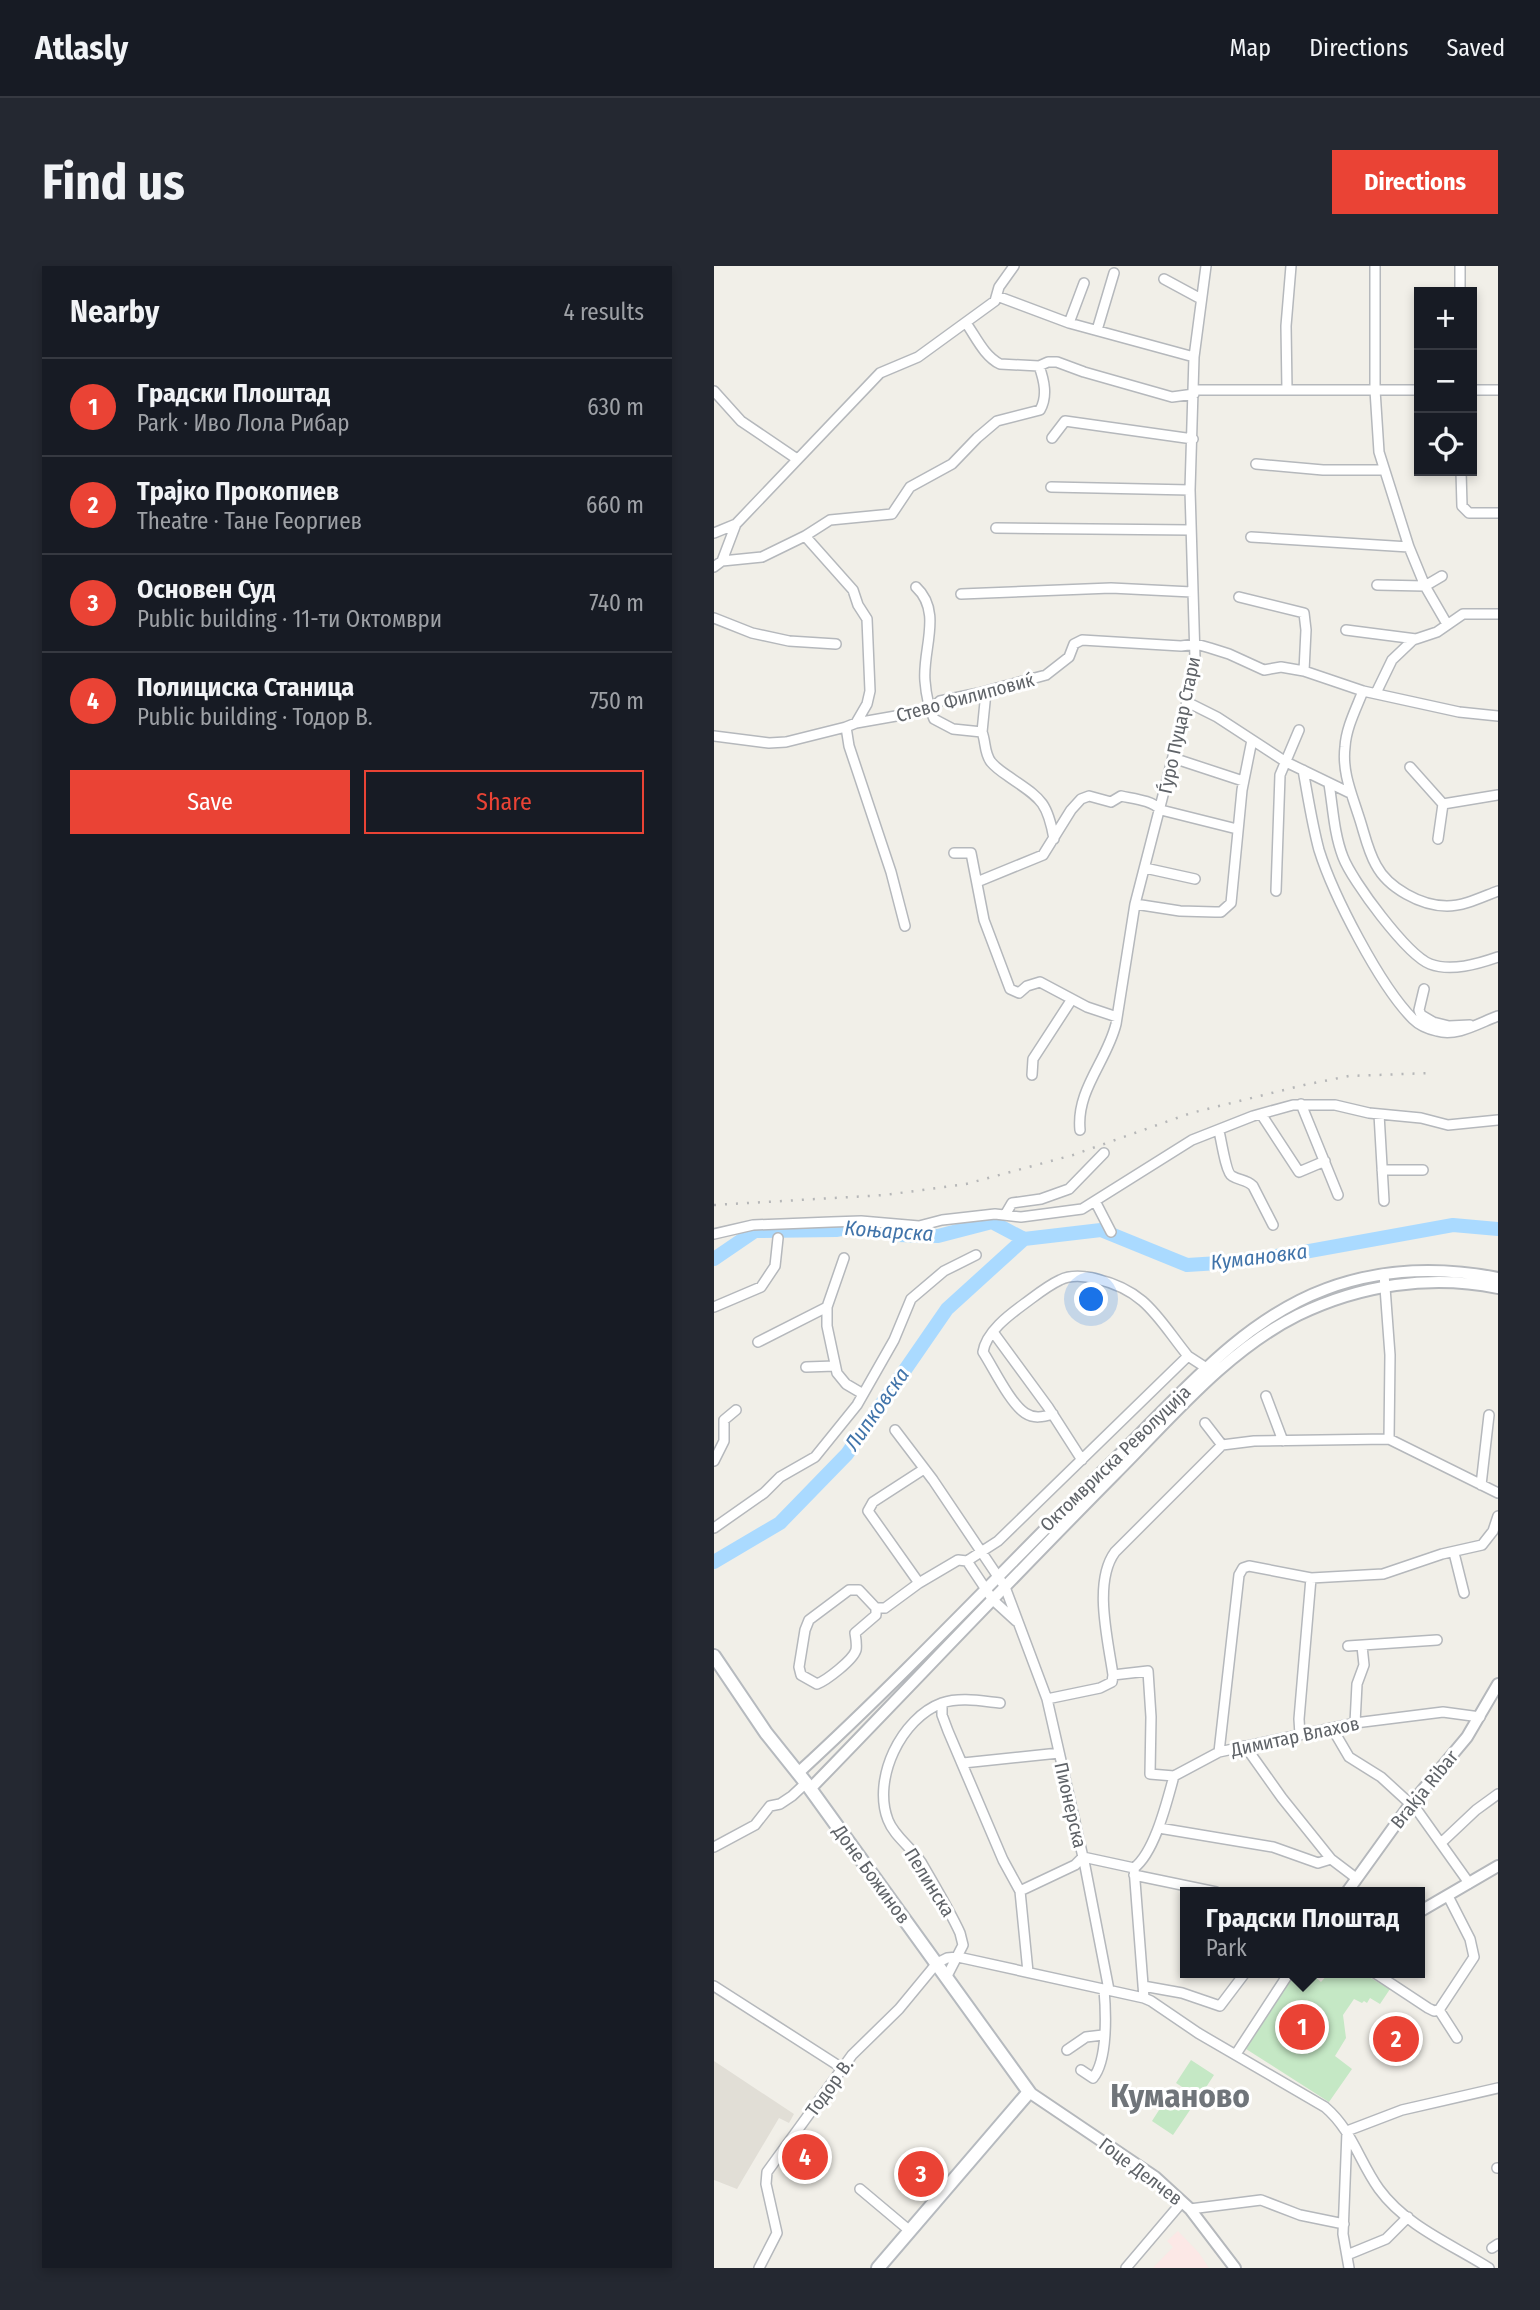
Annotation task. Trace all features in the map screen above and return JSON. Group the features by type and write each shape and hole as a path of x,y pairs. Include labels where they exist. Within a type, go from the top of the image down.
{"main road":[{"name":"Доне Божинов","path":"714,1656 766,1733 947,1976 1029,2092"},
{"path":"878,2268 1029,2092"}],"street":[{"path":"718,564 736,524 880,373 918,357 966,323 997,296 999,287 1014,266"},
{"name":"Ѓуро Пуцар Стари","path":"1080,1130 1085,1089 1112,1042 1135,904 1187,702 1196,644 1190,491 1195,356 1206,266"},
{"path":"1287,390 1286,326 1291,266"},
{"path":"1375,266 1375,390 1379,452 1409,547 1425,586 1447,624"},
{"path":"1460,266 1460,287"},
{"path":"1097,330 1114,274"},
{"path":"1164,279 1201,299"},
{"path":"1069,323 1084,283"},
{"path":"997,296 1069,323 1195,356"},
{"path":"966,323 987,356 994,361 1039,366 1057,362 1172,397 1194,392 1414,390"},
{"path":"718,564 762,557 805,536 830,520 892,514 910,487 952,464 997,421 1040,410 1044,401 1039,366"},
{"path":"1477,390 1498,390"},
{"path":"714,391 741,421 797,459"},
{"path":"1052,438 1065,421 1193,439"},
{"path":"1256,464 1323,470 1384,470"},
{"path":"1461,476 1462,506 1465,510 1469,513 1498,513"},
{"path":"1051,487 1190,491"},
{"path":"714,533 736,524"},
{"path":"996,528 1190,530"},
{"path":"805,536 853,590 867,619 870,691 867,704 856,723"},
{"path":"1251,537 1409,547"},
{"path":"1377,585 1425,586 1442,576"},
{"path":"916,587 926,596 930,614 925,681 934,719 953,729 982,732"},
{"path":"961,594 1111,588 1192,592"},
{"path":"1239,597 1304,613 1304,671"},
{"path":"1376,693 1392,660 1400,650 1416,639 1437,632 1468,612 1498,614"},
{"path":"714,618 751,633 789,641 836,644"},
{"path":"1346,629 1416,639"},
{"name":"Стево Филиповиќ","path":"714,736 769,743 786,742 856,723 930,710 940,701 1046,675 1069,657 1074,644 1082,640 1181,646 1196,644 1229,654 1264,670 1281,667 1304,671 1363,691 1459,712 1498,716"},
{"path":"1363,691 1345,744 1346,772 1350,793 1377,868 1390,883 1426,903 1447,906 1467,903 1498,891"},
{"path":"985,692 982,732 986,753 994,766 1038,797 1050,818 1054,839"},
{"path":"1187,702 1217,717 1286,762 1350,793"},
{"path":"846,727 853,759 891,872 905,926"},
{"path":"1276,891 1280,775 1300,730"},
{"path":"1135,904 1180,911 1221,912 1231,903 1243,781 1252,740"},
{"path":"1173,758 1243,781"},
{"path":"1410,767 1443,804 1438,839"},
{"path":"1303,770 1314,829 1330,880 1368,953 1394,995 1419,1024 1437,1032 1452,1033 1498,1016"},
{"path":"1329,784 1344,861 1401,941 1415,955 1431,964 1452,967 1481,963 1498,957"},
{"path":"1443,804 1498,795"},
{"path":"977,882 1043,855 1071,810 1089,796 1111,802 1121,796 1156,804 1161,810 1237,829"},
{"path":"954,853 971,853 984,920 1010,989 1019,993 1027,986 1040,982 1087,1007 1117,1017"},
{"path":"1145,868 1195,878"},
{"path":"1424,989 1419,1010 1421,1015 1433,1022 1449,1026 1466,1023 1472,1025"},
{"path":"1032,1075 1033,1059 1072,999"},
{"path":"1301,1104 1338,1195"},
{"path":"714,1234 763,1224 860,1221 908,1227 995,1214 1021,1217 1073,1212 1144,1172 1176,1149 1261,1114 1301,1104 1335,1105 1379,1114 1421,1118 1448,1125 1498,1120"},
{"path":"1261,1114 1299,1172 1325,1161"},
{"path":"1379,1114 1384,1201"},
{"path":"1219,1131 1227,1172 1253,1186 1273,1226"},
{"path":"1005,1215 1012,1203 1041,1199 1069,1189 1104,1153"},
{"path":"1382,1170 1423,1170"},
{"path":"1095,1201 1111,1232"},
{"path":"714,1307 761,1287 775,1266 778,1238"},
{"path":"714,1528 764,1493 780,1477 814,1457 851,1414 894,1340 911,1299 944,1271 976,1255"},
{"path":"844,1258 827,1307 827,1326 837,1373 846,1384 863,1394"},
{"name":"Октомвриска Револуција","path":"804,1781 862,1714 985,1589 1241,1339 1281,1311 1325,1289 1430,1270 1498,1278"},
{"path":"1053,1414 1040,1418 1026,1414 983,1352 993,1332 1012,1313 1060,1280 1074,1277 1092,1278 1124,1287 1139,1296 1188,1356 1208,1369"},
{"path":"1385,1280 1390,1355 1389,1439"},
{"name":"Октомвриска Револуција","path":"804,1781 993,1600 1194,1395 1250,1345 1296,1316 1385,1280 1453,1281 1498,1288"},
{"path":"758,1342 827,1307"},
{"path":"993,1332 1053,1414 1082,1460"},
{"path":"876,1608 876,1615 855,1633 855,1654 817,1684 801,1675 799,1667 809,1620 849,1590 859,1590 876,1608 885,1608 919,1583 958,1560 967,1561 982,1551 1015,1526 1188,1356"},
{"path":"806,1367 835,1366"},
{"path":"1266,1396 1283,1441"},
{"path":"714,1461 724,1441 724,1420 736,1410"},
{"path":"1482,1485 1489,1415"},
{"path":"1205,1423 1222,1445"},
{"name":"Пионерска","path":"895,1430 1005,1587 1047,1699 1083,1857 1107,1990 1101,2061 1097,2074 1093,2078 1081,2070"},
{"path":"1047,1699 1109,1685 1113,1675 1103,1597 1104,1574 1110,1560 1222,1445 1389,1439 1498,1493"},
{"path":"919,1583 868,1511 873,1502 924,1469"},
{"path":"1219,1752 1239,1575 1243,1568 1249,1566 1311,1578 1383,1574 1442,1554 1482,1545 1493,1531 1498,1516"},
{"path":"1454,1553 1464,1593"},
{"name":"Пионерска","path":"967,1561 993,1600 1019,1623"},
{"path":"1300,1735 1298,1719 1311,1578"},
{"path":"1348,1646 1437,1640"},
{"path":"1355,1723 1357,1684 1364,1665 1362,1646"},
{"path":"1113,1675 1148,1671 1151,1717 1150,1774 1174,1776 1159,1828 1134,1872 1144,1998"},
{"name":"Brakja Ribar","path":"1350,1887 1410,1805 1480,1717 1498,1684"},
{"name":"Пелинска","path":"958,1956 963,1945 953,1919 920,1860 893,1830 883,1794 886,1772 907,1729 919,1714 942,1703 968,1700 1000,1703"},
{"path":"942,1703 942,1715 1003,1860 1020,1891 1028,1972"},
{"name":"Димитар Влахов","path":"1174,1776 1219,1752 1355,1723 1443,1712 1480,1717"},
{"path":"1332,1728 1349,1757 1381,1777 1428,1823 1469,1883"},
{"path":"1245,1746 1331,1859 1356,1878"},
{"path":"963,1763 1059,1753"},
{"path":"714,1847 755,1825 770,1806 786,1800 804,1781"},
{"path":"1441,1843 1498,1794"},
{"path":"1159,1828 1272,1847 1318,1863 1331,1859"},
{"path":"1020,1891 1074,1866 1083,1857 1196,1887"},
{"path":"1425,1909 1498,1866"},
{"path":"1439,2010 1474,1957 1469,1939 1448,1896"},
{"path":"947,1976 958,1956"},
{"path":"937,1963 958,1956 1144,1998 1325,2107 1338,2118 1347,2131 1378,2187 1391,2203 1453,2249 1489,2268"},
{"name":"Тодор В.","path":"760,2268 777,2233 766,2184 767,2172 842,2068 899,2010 937,1963"},
{"path":"1143,1986 1182,1993 1220,2006 1241,1978"},
{"path":"1236,2054 1286,1978"},
{"path":"1383,1978 1428,2008 1439,2010"},
{"path":"714,1986 842,2068"},
{"path":"1439,2010 1457,2038"},
{"path":"1067,2050 1086,2037 1103,2035"},
{"path":"1347,2131 1402,2110 1498,2088"},
{"name":"Гоце Делчев","path":"1029,2092 1145,2169 1186,2205 1235,2268"},
{"path":"1347,2131 1344,2224 1349,2268"},
{"path":"1346,2163 1361,2155"},
{"path":"860,2189 910,2231"},
{"path":"1126,2268 1186,2205 1261,2200 1300,2215 1344,2224"},
{"path":"1347,2255 1386,2239 1408,2217"}],"shaded area":[{"path":"714,2061 794,2114 789,2123 779,2118 737,2189 714,2180"},
{"path":"1178,2231 1209,2268 1153,2268 1173,2247 1167,2241"}],"green space":[{"path":"1292,1978 1317,1978 1321,1982 1325,1978 1371,1978 1390,1989 1380,2004 1370,1998 1367,2003 1354,1999 1343,2015 1346,2038 1335,2056 1352,2069 1329,2102 1246,2049"},
{"path":"1191,2060 1214,2075 1199,2098 1176,2083"},
{"path":"1168,2096 1190,2110 1173,2135 1152,2121"}],"waterway":[{"name":"Коњарска","path":"714,1259 755,1231 836,1230 864,1225 897,1235 938,1236 992,1222 1024,1239"},
{"name":"Кумановка","path":"1024,1239 1101,1230 1187,1265 1235,1262 1304,1252 1453,1225 1498,1229"},
{"name":"Липковска","path":"714,1562 780,1523 847,1454 947,1309 1024,1239"}],"railway":[{"path":"714,1205 885,1195 966,1184 1073,1155 1191,1113 1304,1085 1349,1076 1431,1073"}],"place":[{"name":"Градски Плоштад","path":"1302,2027"},
{"name":"Трајко Прокопиев","path":"1396,2039"},
{"name":"Полициска Станица","path":"805,2157"},
{"name":"Основен Суд","path":"921,2174"}],"district":[{"name":"Куманово","path":"1180,2095"}]}
